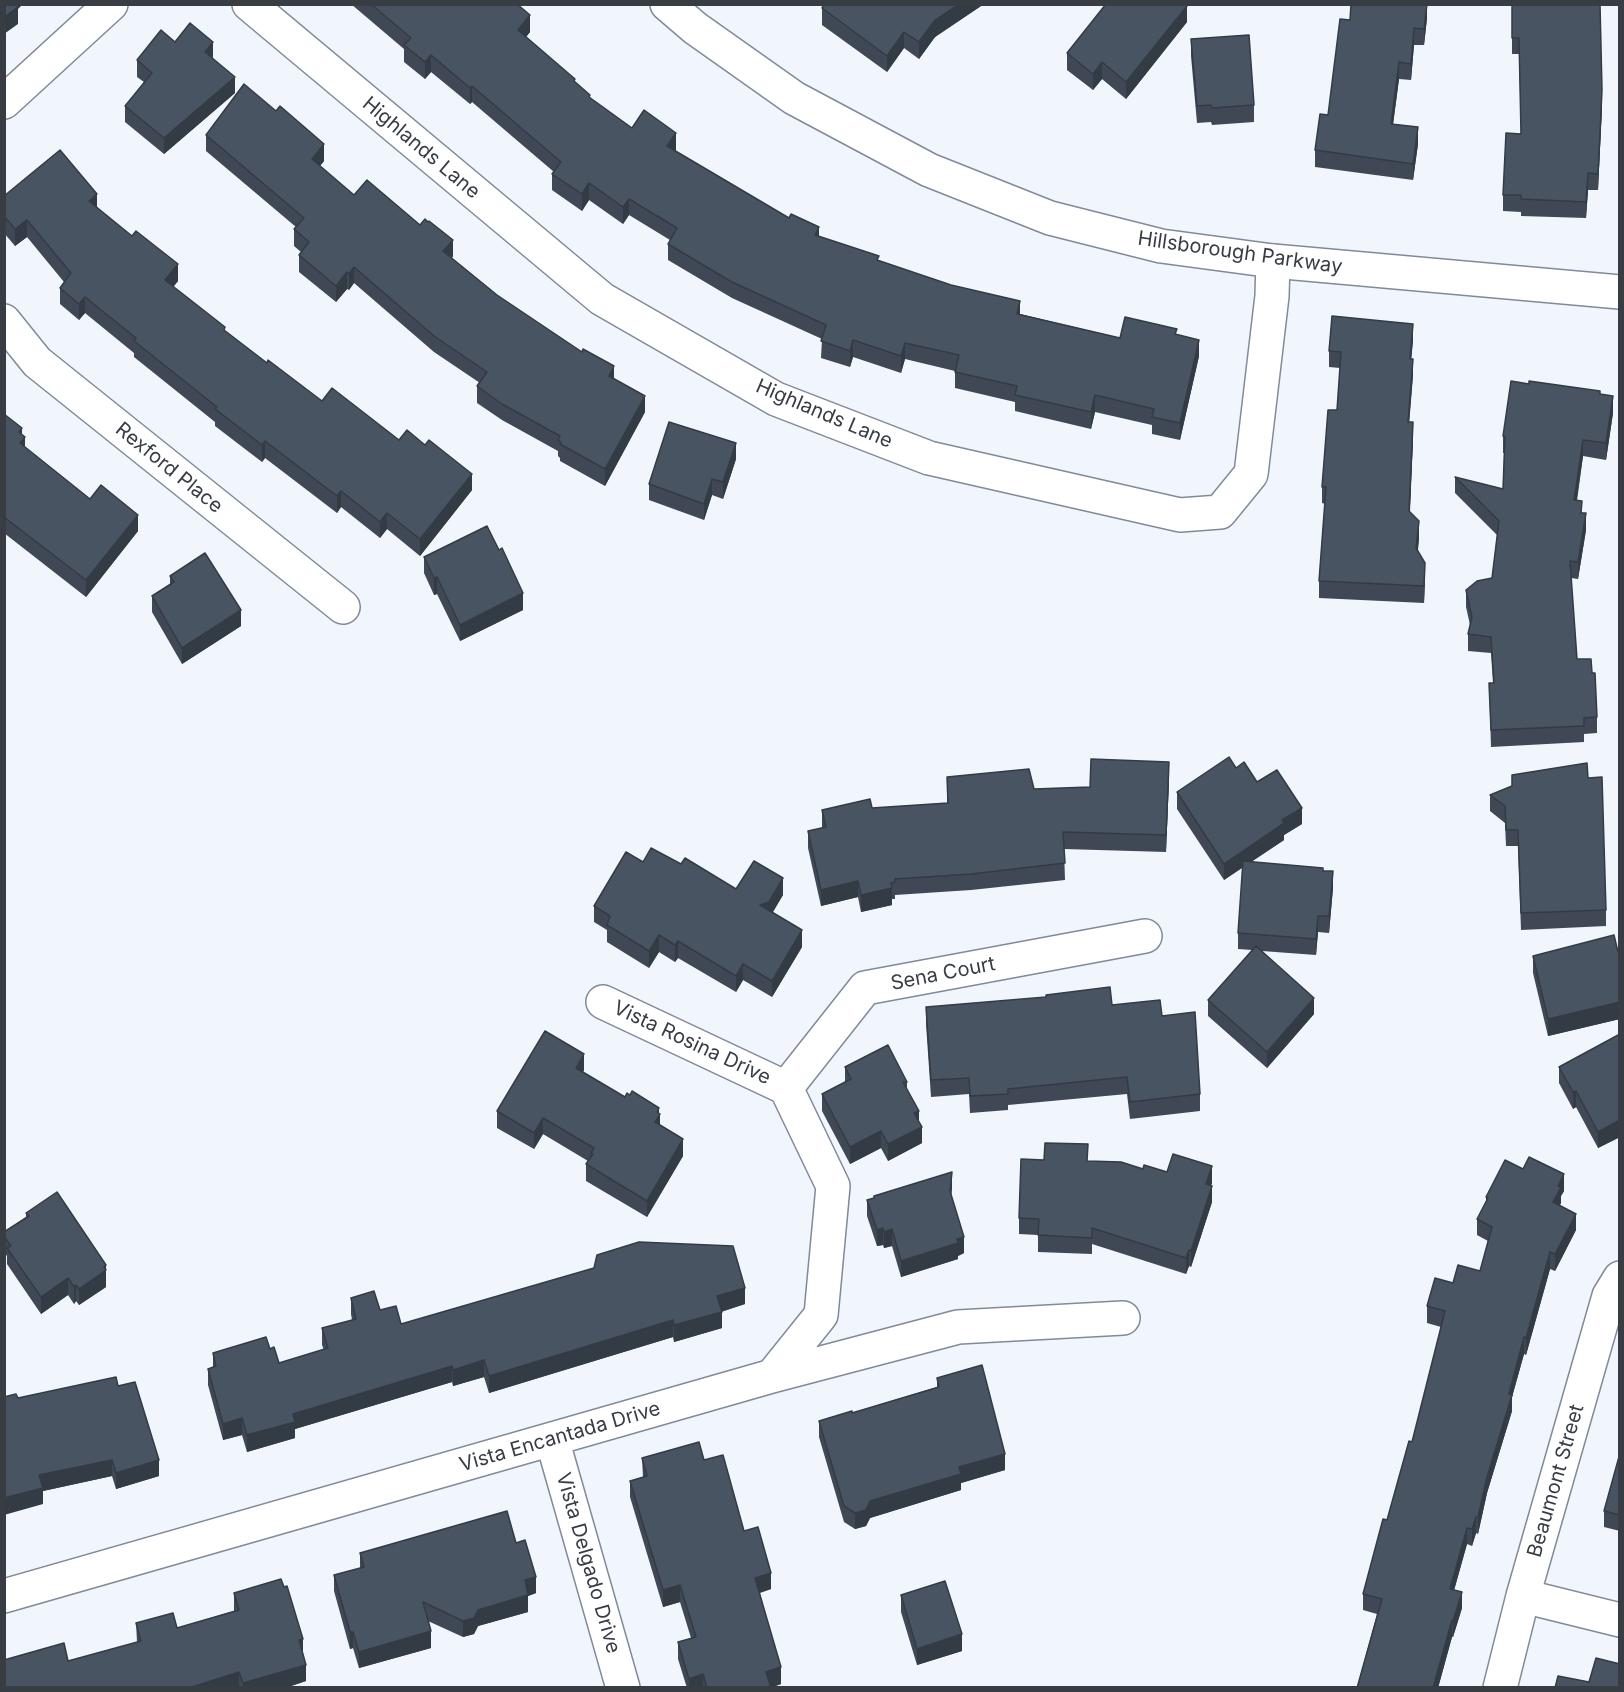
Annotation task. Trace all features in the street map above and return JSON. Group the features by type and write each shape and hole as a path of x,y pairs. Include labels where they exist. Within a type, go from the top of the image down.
{"street":[{"path":"4,102 111,4"},
{"name":"Highlands Lane","path":"249,4 602,299 776,399 929,458 1180,515 1220,512 1251,474 1272,296 1273,261"},
{"name":"Hillsborough Parkway","path":"667,4 695,28 794,98 929,170 1050,218 1161,246 1273,261 1620,292"},
{"name":"Rexford Place","path":"4,321 37,362 343,607"},
{"name":"Sena Court","path":"786,1088 865,988 1145,936"},
{"name":"Vista Rosina Drive","path":"603,1002 786,1088 834,1186 821,1315 772,1376"},
{"name":"Beaumont Street","path":"1500,1688 1523,1596 1609,1296 1620,1278"},
{"name":"Vista Encantada Drive","path":"4,1596 772,1376 958,1327 1123,1318"},
{"name":"Vista Delgado Drive","path":"552,1439 623,1688"},
{"path":"1523,1596 1620,1620"}],"building":[{"path":"4,4 16,4 18,7 4,17"},
{"path":"371,4 517,4 530,15 518,30 575,79 574,81 590,95 589,97 632,128 644,110 676,133 667,146 789,218 791,214 819,227 815,235 879,256 877,260 951,285 1020,301 1017,314 1120,338 1125,317 1177,329 1175,334 1199,340 1180,423 1152,417 1154,409 1095,395 1091,412 1015,395 1017,386 955,372 959,355 905,343 901,356 853,340 850,351 821,341 826,325 732,282 668,244 677,228 629,199 623,207 589,183 582,194 552,174 561,162 472,86 470,88 431,55 425,62 404,45 411,38"},
{"path":"824,4 959,4 935,20 919,42 904,32 887,56 822,8"},
{"path":"1106,4 1186,4 1187,6 1126,82 1102,62 1093,74 1067,53"},
{"path":"1351,4 1427,4 1424,29 1414,28 1411,64 1399,62 1391,124 1418,127 1413,164 1315,150 1320,114 1328,115 1340,19 1350,20"},
{"path":"1512,4 1600,4 1602,90 1598,174 1588,173 1586,202 1521,199 1521,195 1503,195 1506,133 1521,134 1519,38 1512,38"},
{"path":"190,23 213,42 205,52 235,77 164,138 125,106 152,73 137,60 161,30 175,42"},
{"path":"1249,35 1254,105 1212,108 1211,105 1197,106 1191,39"},
{"path":"244,84 276,111 280,106 324,144 312,159 354,195 367,180 420,225 425,219 429,221 453,240 443,251 497,295 582,352 583,349 614,366 609,376 645,396 605,469 560,444 558,440 560,436 502,404 477,386 487,372 434,336 354,267 336,286 299,255 309,242 294,229 304,218 206,135"},
{"path":"60,150 97,194 89,201 132,236 136,231 178,264 165,280 225,327 224,330 322,401 332,388 399,440 407,430 425,445 429,440 472,474 420,539 387,513 380,522 341,491 337,496 265,441 262,445 215,409 217,407 134,341 136,338 85,297 79,304 60,288 71,273 27,220 15,229 4,216 4,196"},
{"path":"1332,316 1413,324 1408,422 1413,422 1409,511 1419,521 1416,548 1425,563 1424,586 1319,581 1326,487 1322,487 1328,410 1337,410 1341,352 1329,351"},
{"path":"1511,381 1529,384 1529,381 1600,391 1600,394 1613,396 1606,443 1583,440 1574,500 1582,501 1581,513 1586,513 1578,562 1570,561 1577,659 1591,659 1592,673 1595,673 1597,717 1584,718 1584,726 1491,730 1489,683 1494,683 1491,637 1468,634 1472,617 1466,590 1477,581 1492,578 1499,521 1455,477 1503,489 1505,437 1503,436"},
{"path":"4,414 22,428 19,432 25,437 20,443 90,499 101,485 138,515 86,580 4,517"},
{"path":"669,422 736,443 723,482 712,479 704,504 649,484"},
{"path":"487,526 499,550 502,548 523,593 460,625 437,577 434,578 424,557"},
{"path":"205,553 241,610 182,648 152,596 174,582 170,576"},
{"path":"1229,757 1236,768 1244,762 1257,782 1277,770 1302,808 1282,820 1284,823 1224,864 1177,792"},
{"path":"1091,759 1169,762 1166,835 1063,832 1065,863 971,874 895,879 895,882 891,883 892,888 861,895 858,881 821,890 808,831 826,827 822,810 870,799 872,808 948,803 947,777 1029,769 1034,789 1090,787"},
{"path":"1587,763 1588,778 1602,777 1606,910 1521,913 1518,830 1506,830 1505,806 1490,795 1512,786 1512,775"},
{"path":"651,848 681,864 685,858 736,889 754,861 783,878 769,902 760,905 802,930 772,981 743,964 736,976 678,941 675,945 659,935 649,951 607,925 610,916 594,906 626,852 643,862"},
{"path":"1243,861 1323,868 1323,871 1333,871 1329,916 1318,916 1316,939 1238,933"},
{"path":"1614,935 1618,952 1620,952 1620,1002 1548,1019 1533,956"},
{"path":"1256,946 1314,998 1267,1052 1208,1000"},
{"path":"1110,987 1112,1005 1160,1000 1162,1016 1195,1012 1200,1094 1130,1102 1127,1077 1008,1089 1008,1094 970,1096 969,1078 931,1080 926,1007 1046,997 1046,995"},
{"path":"545,1031 584,1054 576,1068 625,1097 632,1091 659,1108 657,1112 660,1114 655,1122 683,1139 647,1201 586,1164 594,1148 543,1118 534,1133 497,1111"},
{"path":"1620,1034 1620,1120 1598,1132 1576,1091 1573,1092 1559,1067"},
{"path":"888,1045 907,1082 903,1082 919,1111 914,1113 922,1127 888,1144 881,1131 850,1147 822,1094 851,1079 845,1067"},
{"path":"1045,1143 1088,1144 1087,1161 1121,1162 1143,1169 1144,1165 1167,1172 1173,1154 1212,1166 1206,1184 1212,1186 1191,1251 1189,1250 1186,1258 1092,1228 1092,1238 1038,1235 1039,1219 1019,1218 1021,1159 1044,1160"},
{"path":"1529,1157 1564,1174 1558,1186 1561,1187 1553,1202 1576,1214 1555,1254 1550,1252 1526,1338 1524,1337 1509,1394 1512,1395 1487,1477 1478,1517 1472,1529 1467,1528 1450,1589 1462,1592 1433,1688 1357,1688 1382,1599 1363,1594 1383,1519 1387,1520 1409,1441 1412,1442 1445,1311 1427,1306 1435,1278 1453,1283 1458,1265 1480,1271 1492,1227 1477,1219 1488,1198 1486,1197 1505,1160 1523,1169"},
{"path":"952,1172 950,1191 964,1237 957,1239 958,1243 901,1261 892,1229 884,1232 883,1228 877,1230 867,1200"},
{"path":"57,1192 106,1265 104,1267 106,1270 79,1289 76,1285 74,1287 68,1278 41,1297 7,1248 11,1246 4,1232 29,1216 26,1213"},
{"path":"639,1242 733,1246 745,1288 717,1296 722,1312 674,1325 673,1320 489,1376 484,1360 453,1370 452,1366 293,1414 295,1422 247,1435 242,1418 223,1424 208,1369 216,1366 213,1353 266,1337 270,1349 274,1347 279,1363 328,1348 322,1328 356,1319 351,1298 374,1291 380,1310 396,1306 401,1324 594,1268 597,1255"},
{"path":"982,1365 1005,1454 959,1467 961,1474 870,1501 866,1510 855,1513 844,1506 819,1421 939,1387 937,1378"},
{"path":"116,1377 118,1386 135,1382 159,1460 116,1473 112,1460 39,1475 43,1488 4,1498 4,1397 16,1394 18,1398"},
{"path":"699,1442 704,1460 723,1455 744,1531 758,1527 771,1573 755,1578 781,1667 766,1672 771,1688 707,1688 703,1674 689,1679 678,1642 696,1637 680,1585 663,1590 630,1481 647,1476 642,1458"},
{"path":"1620,1453 1620,1515 1604,1511"},
{"path":"507,1511 516,1543 525,1540 536,1577 525,1580 528,1595 478,1610 474,1618 463,1621 423,1602 431,1631 359,1652 353,1632 350,1632 334,1575 364,1567 360,1553"},
{"path":"281,1579 284,1587 287,1586 303,1639 299,1640 306,1665 243,1683 239,1672 189,1688 4,1688 4,1660 64,1643 68,1661 141,1641 136,1623 173,1613 177,1628 239,1610 234,1593"},
{"path":"945,1581 962,1634 917,1649 901,1595"},
{"path":"1596,1658 1620,1664 1620,1688 1555,1688 1558,1676 1589,1682"}]}
